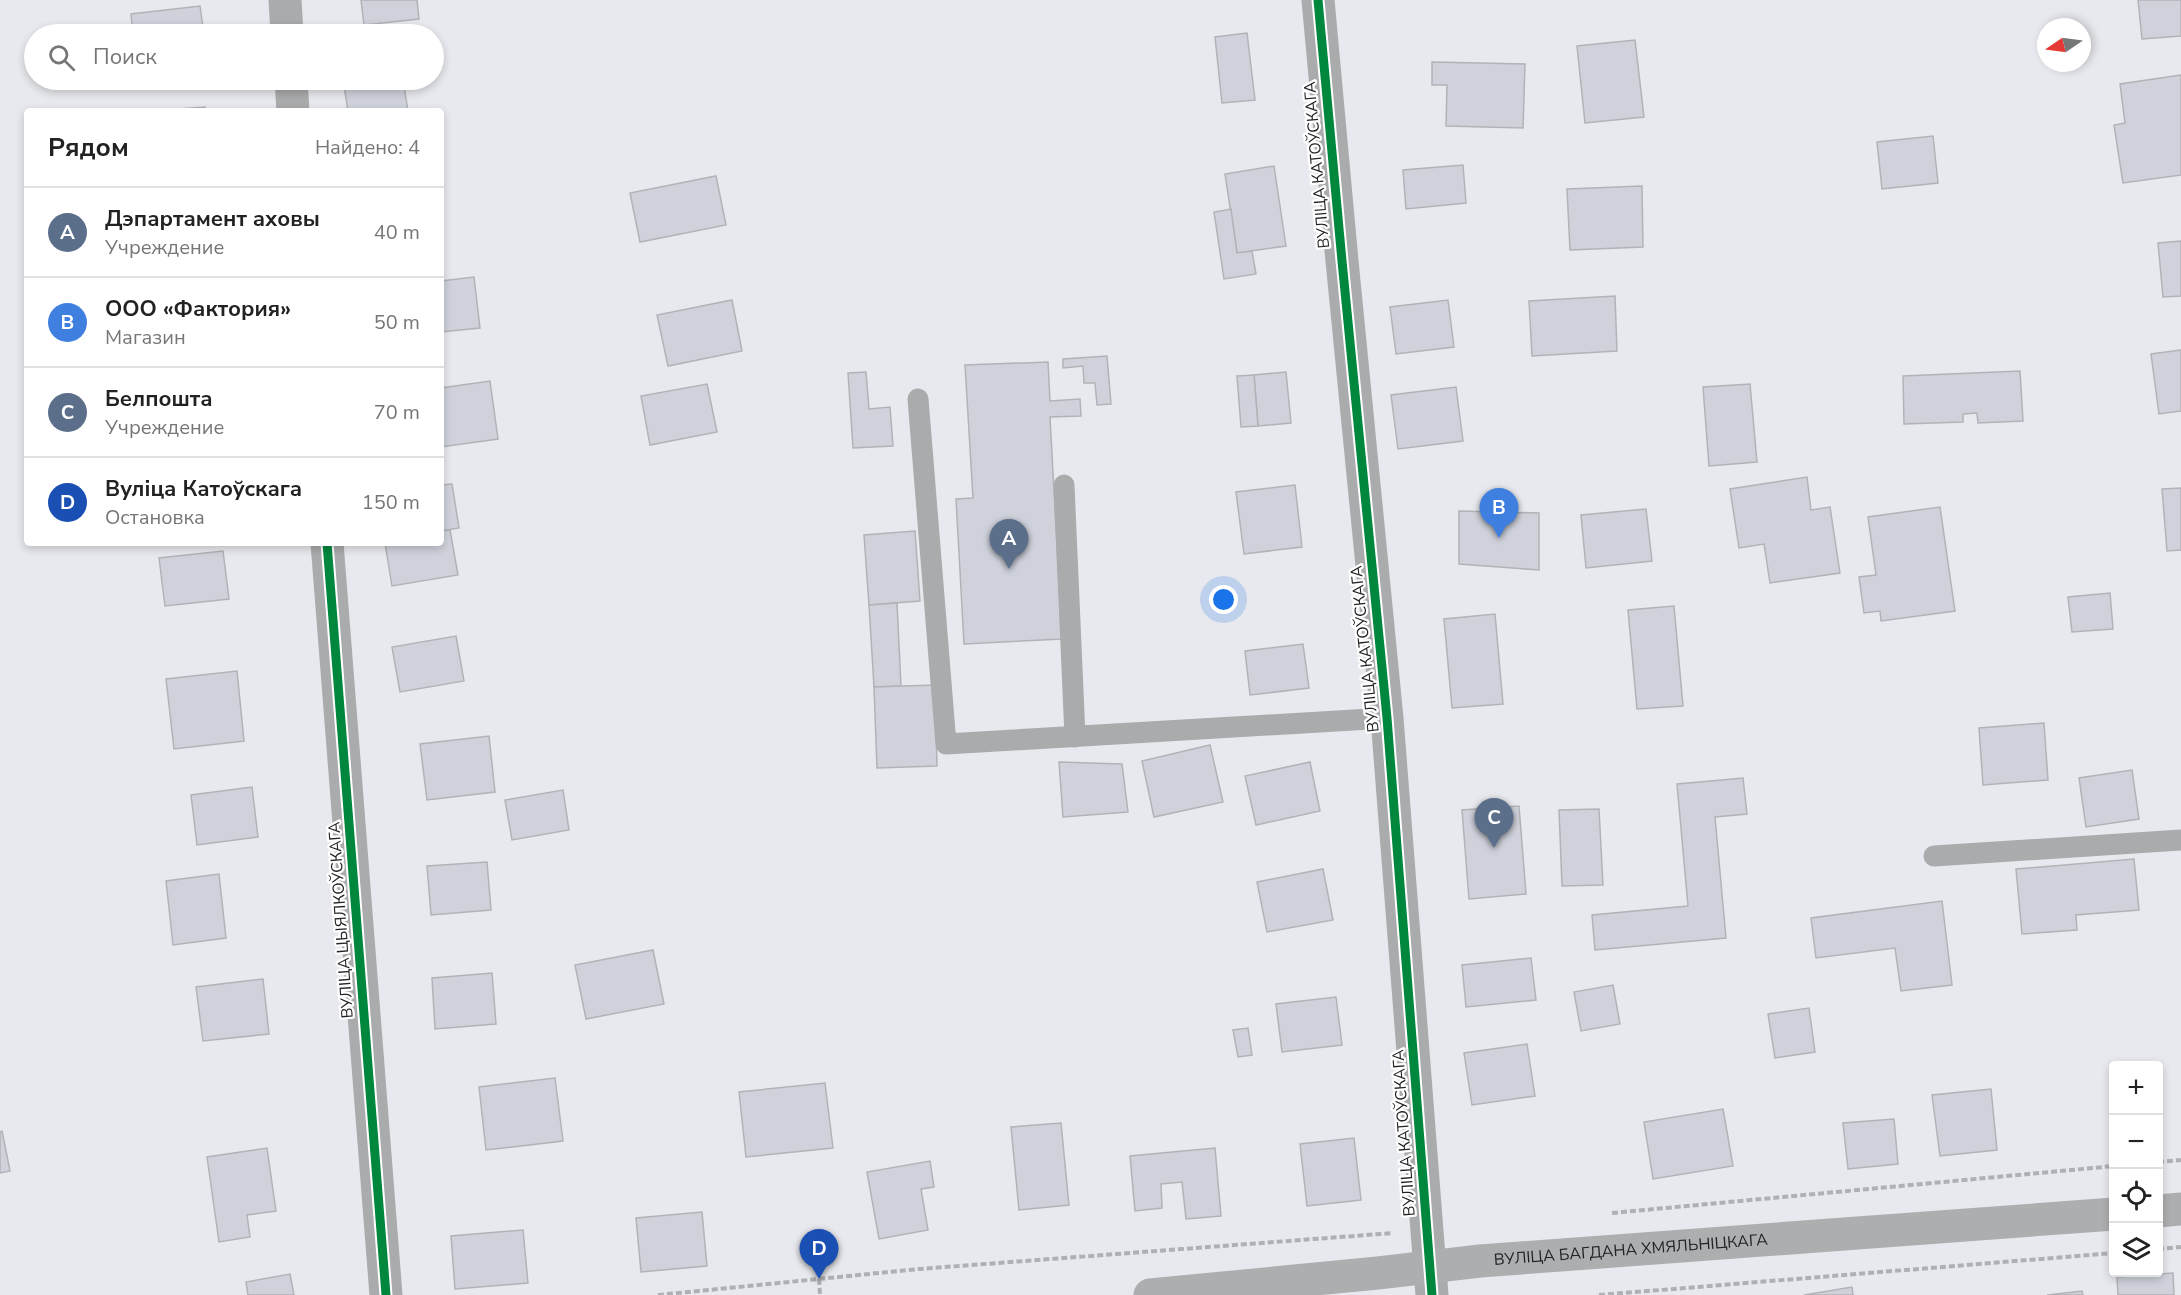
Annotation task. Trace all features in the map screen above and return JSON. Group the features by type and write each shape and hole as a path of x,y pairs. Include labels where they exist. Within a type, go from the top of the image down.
{"main road":[{"path":"2163,1210 2181,1209"},
{"name":"ВУЛІЦА БАГДАНА ХМЯЛЬНІЦКАГА","path":"1150,1295 1430,1281 1480,1261 2109,1214"}],"street":[{"path":"285,0 286,24"},
{"name":"ВУЛІЦА КАТОЎСКАГА","path":"1318,0 1341,261 1387,718 1430,1281"},
{"path":"292,90 293,108"},
{"name":"ВУЛІЦА ЦЫЯЛКОЎСКАГА","path":"327,546 386,1295"}],"lane":[{"path":"918,399 946,744 1387,718"},
{"path":"1064,485 1075,737"},
{"path":"1934,856 2181,840"}],"path":[{"path":"2163,1162 2181,1160"},
{"path":"2163,1249 2181,1247"},
{"path":"1599,1295 2109,1253"},
{"path":"658,1295 919,1269"},
{"path":"819,1279 820,1295"}],"building":[{"path":"361,0 417,0 419,19 364,24"},
{"path":"2138,0 2181,0 2181,36 2142,39"},
{"path":"200,6 203,24 132,24 131,14"},
{"path":"1247,33 1255,100 1222,103 1215,37"},
{"path":"1635,40 1644,117 1585,123 1577,46"},
{"path":"1432,62 1525,64 1523,128 1446,126 1447,85 1432,85"},
{"path":"2181,75 2181,175 2123,183 2114,125 2125,123 2120,84"},
{"path":"345,90 405,90 408,108 348,108"},
{"path":"1933,136 1938,183 1882,189 1877,142"},
{"path":"1463,165 1466,203 1406,209 1403,170"},
{"path":"1274,166 1286,246 1237,253 1225,174"},
{"path":"716,176 726,225 640,242 630,193"},
{"path":"1642,186 1643,247 1570,250 1567,189"},
{"path":"1231,209 1237,253 1252,251 1256,274 1224,279 1214,212"},
{"path":"2181,241 2181,296 2163,297 2158,243"},
{"path":"474,277 480,328 444,332 444,281"},
{"path":"1615,296 1617,351 1532,356 1529,301"},
{"path":"732,300 742,351 668,366 657,315"},
{"path":"1448,300 1454,347 1396,354 1390,307"},
{"path":"2181,350 2181,411 2159,414 2151,354"},
{"path":"1107,356 1111,404 1097,405 1095,383 1084,383 1083,366 1063,368 1063,359"},
{"path":"1048,362 1050,401 1080,399 1081,416 1050,417 1062,639 964,644 956,499 973,498 965,365"},
{"path":"2020,371 2023,421 1978,423 1977,413 1963,414 1963,422 1904,424 1903,376"},
{"path":"866,372 869,409 890,407 893,446 853,448 848,373"},
{"path":"1286,372 1291,423 1258,426 1254,375"},
{"path":"1254,375 1258,426 1241,427 1237,376"},
{"path":"490,381 498,439 444,447 444,388"},
{"path":"707,384 717,432 650,445 641,396"},
{"path":"1750,384 1757,462 1709,466 1703,387"},
{"path":"1456,387 1463,441 1398,449 1391,395"},
{"path":"1807,477 1811,510 1830,507 1840,573 1770,583 1764,544 1739,548 1730,489"},
{"path":"452,484 459,528 444,530 444,485"},
{"path":"1295,485 1302,547 1244,554 1236,492"},
{"path":"2181,488 2181,550 2167,551 2162,489"},
{"path":"1940,507 1955,611 1881,621 1880,611 1864,613 1859,577 1876,575 1868,517"},
{"path":"1646,509 1652,561 1586,568 1581,515"},
{"path":"1459,511 1539,513 1539,570 1459,564"},
{"path":"450,530 458,575 392,586 385,546 444,546 444,531"},
{"path":"915,531 920,601 869,605 864,535"},
{"path":"223,551 229,599 165,606 159,558"},
{"path":"2110,593 2113,629 2072,632 2068,597"},
{"path":"897,603 901,686 874,687 869,605"},
{"path":"1674,606 1683,706 1637,709 1628,610"},
{"path":"1495,614 1503,704 1452,708 1444,619"},
{"path":"456,636 464,681 400,692 392,647"},
{"path":"1303,644 1309,688 1250,695 1245,651"},
{"path":"237,671 244,741 174,749 166,679"},
{"path":"935,685 937,766 877,768 874,687"},
{"path":"2044,723 2048,780 1983,785 1979,728"},
{"path":"489,736 495,792 427,800 420,744"},
{"path":"1210,745 1223,802 1154,817 1142,761"},
{"path":"1059,762 1122,764 1128,812 1063,817"},
{"path":"1310,762 1320,811 1256,825 1245,776"},
{"path":"2132,770 2139,819 2086,827 2079,778"},
{"path":"1743,778 1747,814 1715,817 1726,938 1595,950 1592,915 1688,906 1677,784"},
{"path":"252,787 258,837 197,845 191,795"},
{"path":"563,790 569,830 512,840 505,800"},
{"path":"1519,806 1526,894 1469,899 1462,810"},
{"path":"1599,809 1603,885 1562,886 1559,810"},
{"path":"2134,859 2139,910 2076,915 2077,930 2022,934 2016,869"},
{"path":"487,862 491,910 431,915 427,866"},
{"path":"1323,869 1333,920 1267,932 1257,882"},
{"path":"219,874 226,938 173,945 166,881"},
{"path":"1942,901 1952,985 1901,991 1895,948 1816,958 1811,918"},
{"path":"653,950 664,1004 586,1019 575,965"},
{"path":"1531,958 1536,1000 1466,1007 1462,965"},
{"path":"492,973 496,1024 435,1029 432,978"},
{"path":"263,979 269,1034 203,1041 196,987"},
{"path":"1613,985 1620,1024 1581,1031 1574,992"},
{"path":"1336,997 1342,1045 1282,1052 1276,1004"},
{"path":"1809,1008 1815,1052 1775,1058 1768,1014"},
{"path":"1248,1028 1252,1055 1238,1057 1233,1030"},
{"path":"1527,1044 1535,1096 1472,1105 1464,1053"},
{"path":"555,1078 563,1141 486,1150 479,1087"},
{"path":"825,1083 833,1148 746,1157 739,1092"},
{"path":"1991,1089 1997,1150 1940,1156 1932,1095"},
{"path":"1723,1109 1733,1166 1653,1179 1644,1122"},
{"path":"1894,1119 1898,1164 1848,1169 1843,1123"},
{"path":"1061,1123 1069,1205 1019,1210 1011,1127"},
{"path":"2,1131 10,1171 0,1173 0,1132"},
{"path":"1354,1138 1361,1200 1307,1206 1300,1144"},
{"path":"267,1148 276,1211 247,1215 250,1237 219,1242 207,1157"},
{"path":"1215,1148 1221,1216 1186,1219 1182,1182 1161,1184 1162,1208 1135,1211 1130,1156"},
{"path":"930,1161 934,1187 921,1189 928,1230 879,1239 867,1172"},
{"path":"702,1212 707,1266 641,1272 636,1218"},
{"path":"523,1230 528,1283 455,1289 451,1236"},
{"path":"2173,1273 2174,1295 2118,1295 2117,1277 2163,1277 2163,1274"},
{"path":"290,1274 294,1295 248,1295 246,1282"},
{"path":"1852,1287 1853,1295 1804,1295"},
{"path":"2082,1291 2083,1295 2047,1295"}],"cycle path":[{"path":"1318,0 1387,718 1432,1295"},
{"path":"327,546 386,1295"}],"place":[{"name":"ООО «Фактория»","path":"1499,538"},
{"name":"Дэпартамент аховы","path":"1009,569"},
{"name":"Белпошта","path":"1494,848"},
{"name":"Вуліца Катоўскага","path":"819,1279"}]}
